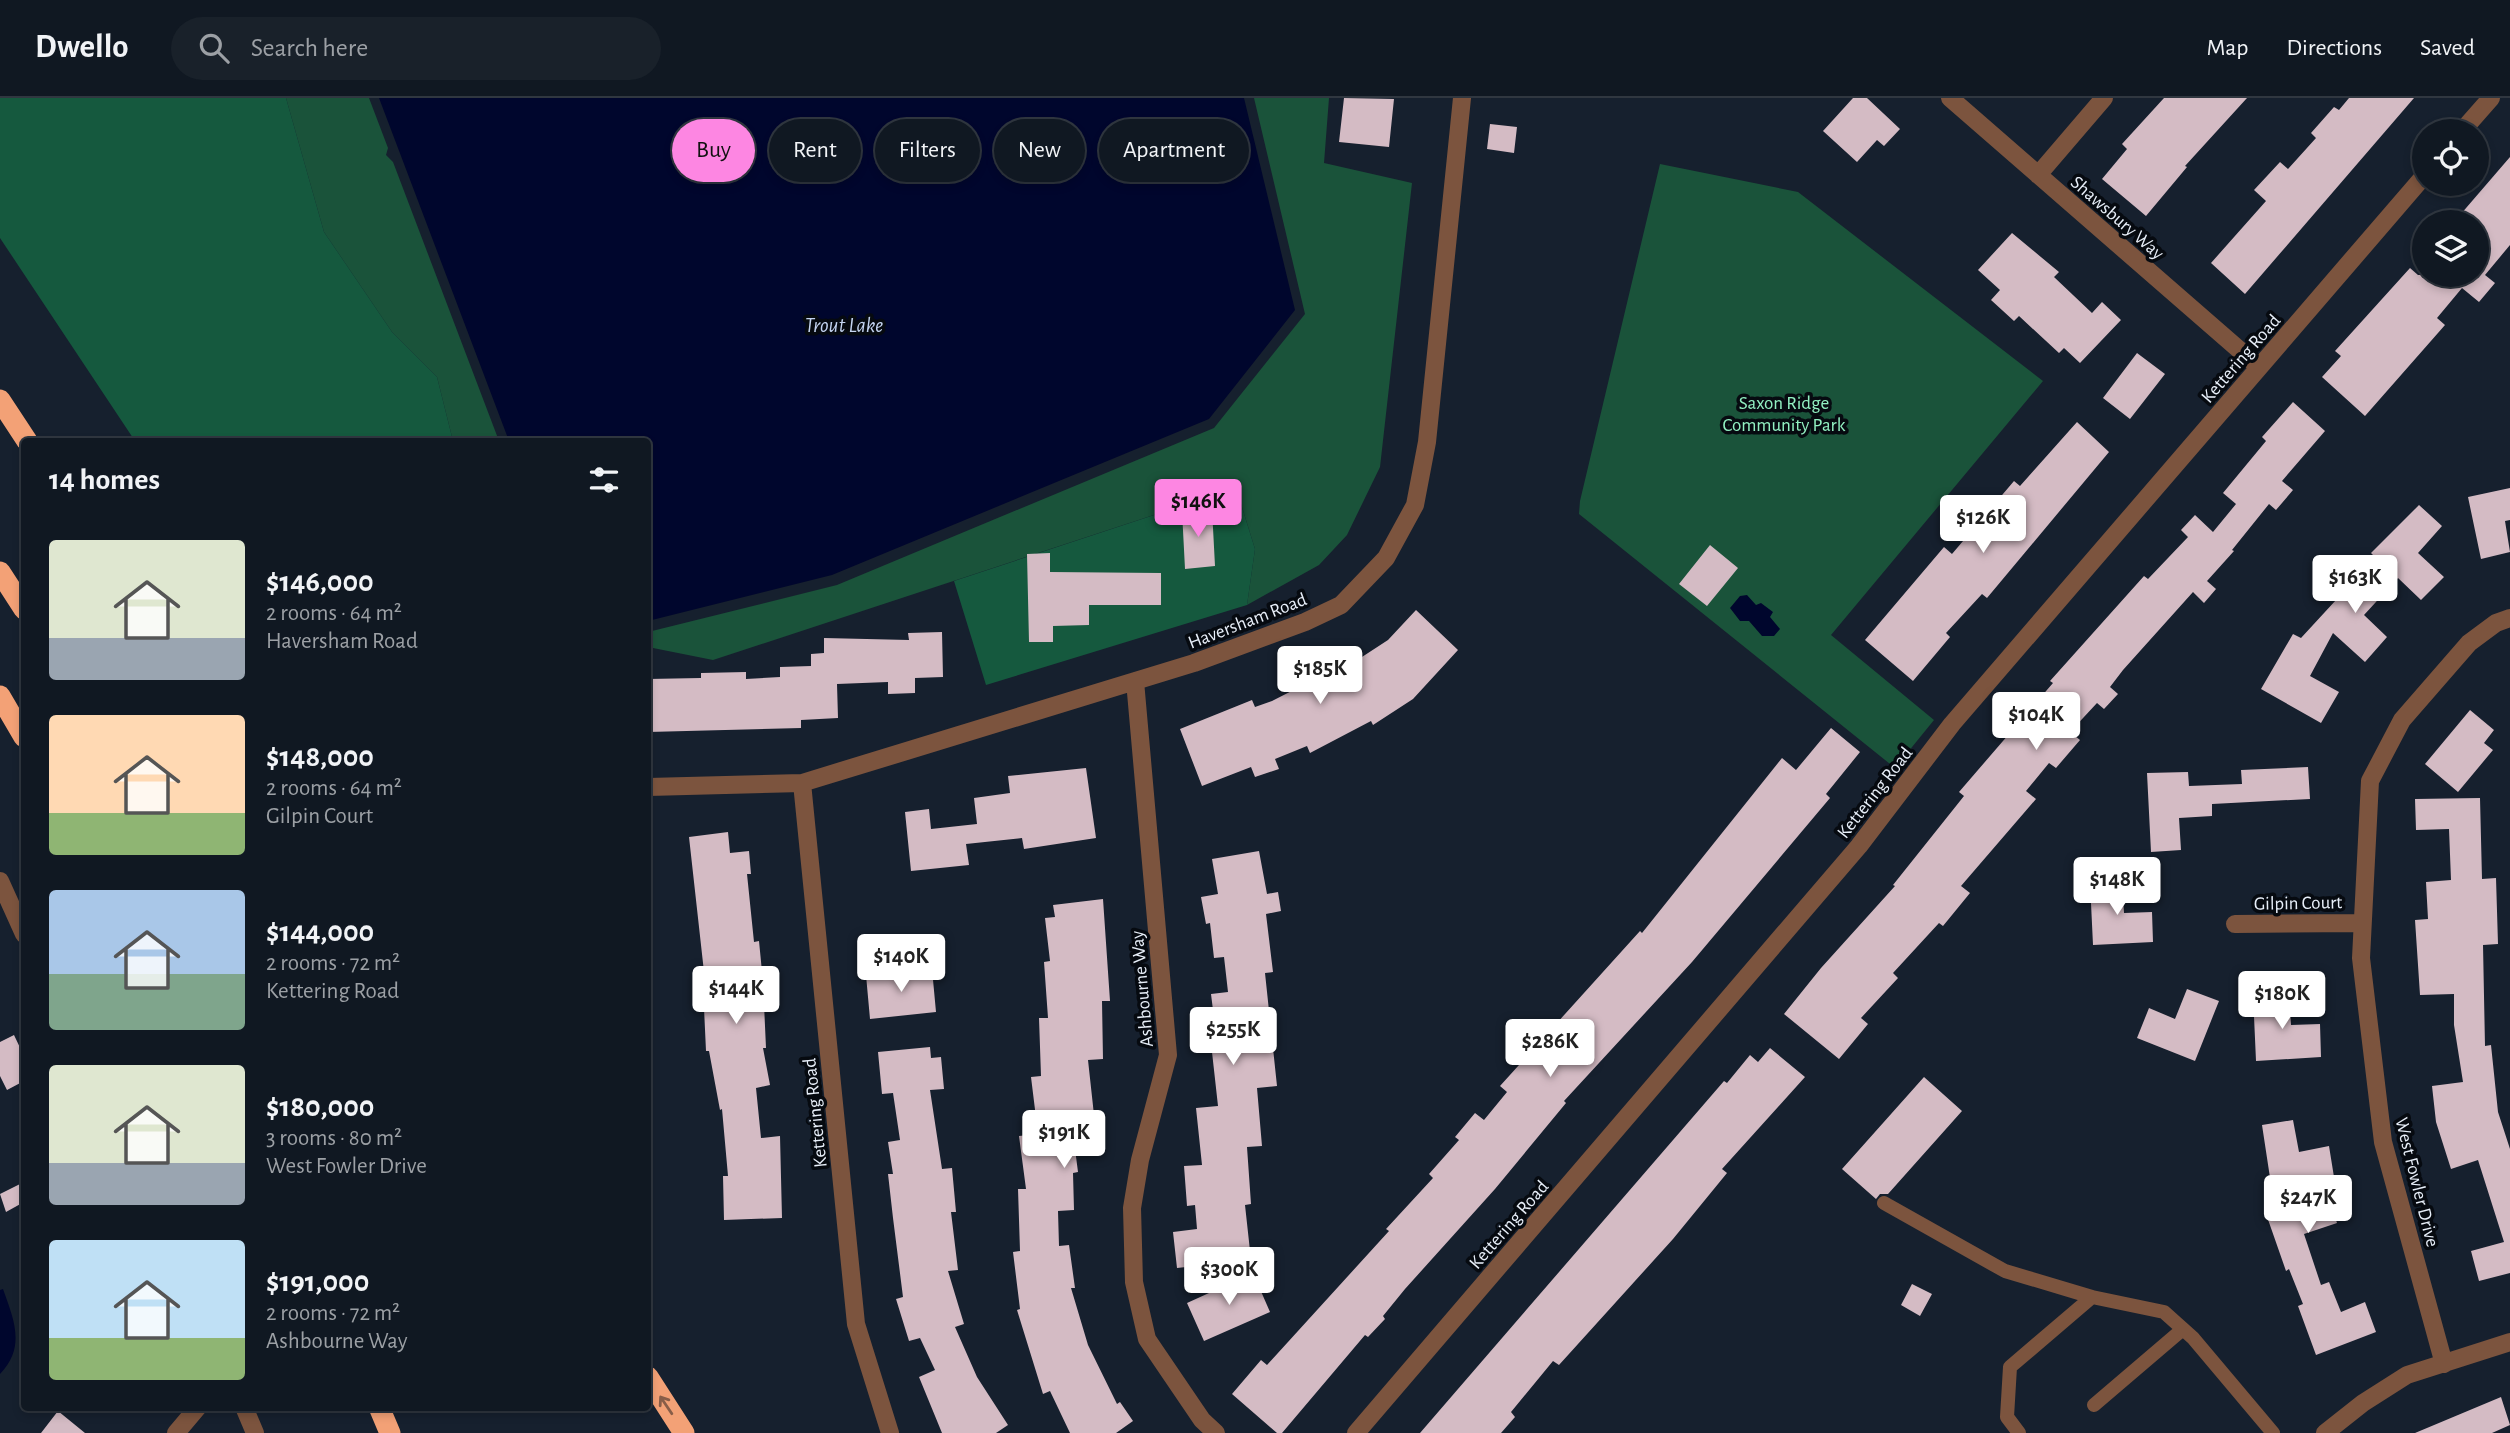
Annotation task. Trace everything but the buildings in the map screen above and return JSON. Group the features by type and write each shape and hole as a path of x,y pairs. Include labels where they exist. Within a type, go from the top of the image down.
{"highway":[{"path":"0,400 25,438"},
{"path":"0,572 21,604"},
{"path":"0,695 21,732"},
{"path":"651,1382 684,1433"}],"street":[{"name":"Haversham Road","path":"651,787 802,783 1135,681 1305,622 1341,604 1386,558 1402,534 1415,505 1427,442 1462,98"},
{"name":"Shawsbury Way","path":"1950,98 2259,367"},
{"path":"2038,175 2104,98"},
{"path":"2473,119 2491,98"},
{"name":"Kettering Road","path":"1356,1433 1859,846 1952,724 2412,190"},
{"name":"West Fowler Drive","path":"2444,1364 2383,1142 2361,958 2370,781 2402,720 2469,643 2496,622 2510,618"},
{"name":"Ashbourne Way","path":"1135,681 1168,1055 1140,1160 1132,1208 1134,1282 1147,1339 1202,1420 1216,1433"},
{"name":"Kettering Road","path":"802,783 856,1324 890,1433"},
{"path":"0,881 21,927"},
{"name":"Gilpin Court","path":"2235,924 2362,923"},
{"path":"2325,1433 2407,1375 2510,1342"},
{"path":"176,1433 195,1411"},
{"path":"246,1411 255,1433"}],"lane":[{"path":"1884,1203 2005,1271 2092,1297 2164,1312 2183,1329 2273,1433"},
{"path":"2019,1433 2007,1417 2010,1367 2092,1297"},
{"path":"2094,1405 2183,1329"}],"green space":[{"path":"0,98 286,98 324,232 392,332 437,377 452,438 133,438 0,238"},
{"path":"286,98 369,98 388,148 386,155 393,162 498,438 452,438 437,377 392,332 324,232"},
{"path":"1254,98 1329,98 1324,163 1412,183 1380,467 1347,535 1319,565 1247,605 1255,549 1236,488 713,660 651,648 651,631 837,585 1214,428 1305,314"},
{"name":"Saxon Ridge Community Park","path":"1660,164 1798,192 2043,381 1831,635 1934,720 1895,768 1579,514"},
{"path":"1236,488 1255,549 1247,605 986,685 954,581"}],"water":[{"name":"Trout Lake","path":"379,98 1244,98 1295,310 1209,419 832,575 651,620 651,438 508,438"},
{"path":"1747,595 1756,605 1761,603 1773,612 1770,617 1780,629 1774,636 1762,636 1749,621 1740,621 1730,608 1740,596"},
{"path":"3,1289 14,1322 15,1343 13,1354 0,1374 0,1290"}]}
